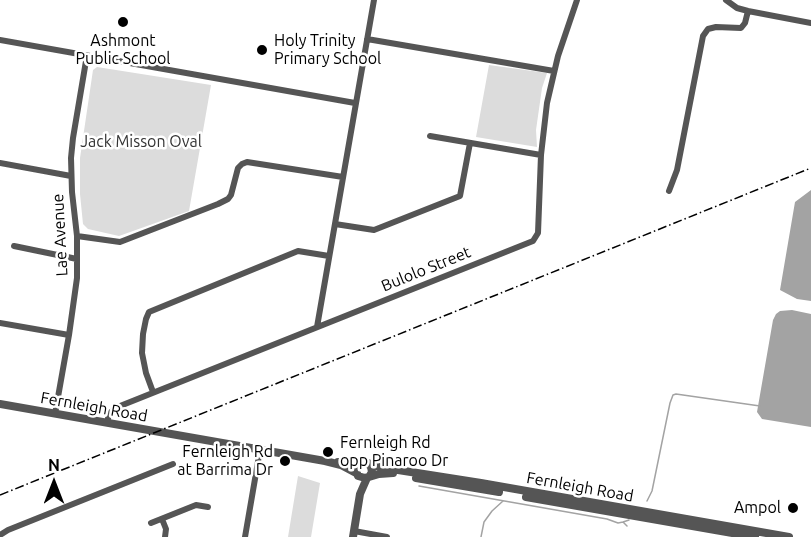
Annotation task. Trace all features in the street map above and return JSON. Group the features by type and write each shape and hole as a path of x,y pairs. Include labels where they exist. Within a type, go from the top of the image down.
{"street":[{"path":"316,327 374,0"},
{"name":"Bulolo Street","path":"107,423 112,410 153,392 537,238 544,120 554,71 577,0"},
{"path":"726,0 737,8 748,11 811,23"},
{"path":"669,191 677,170 703,36 708,29 716,27 741,28 748,11"},
{"path":"367,39 554,71"},
{"path":"0,40 355,103"},
{"name":"Lae Avenue","path":"55,414 77,278 71,176 73,138 87,55"},
{"path":"429,136 541,155"},
{"path":"335,224 374,230 460,196 470,143"},
{"path":"76,236 120,242 218,204 231,195 238,168 247,162 343,177"},
{"path":"0,163 71,176"},
{"path":"14,246 77,259"},
{"path":"153,392 146,374 142,353 148,312 298,252 329,256"},
{"path":"0,323 69,335"},
{"name":"Fernleigh Road","path":"0,404 325,461 341,465 357,474"},
{"path":"245,537 260,450"},
{"name":"Fernleigh Road","path":"325,461 365,463 789,537"},
{"path":"360,494 357,465 365,463 372,469 360,494 353,534 387,537"},
{"path":"0,535 173,464"},
{"name":"Fernleigh Road","path":"368,477 391,473 755,537"},
{"path":"357,474 362,478 368,477"},
{"path":"151,523 196,505 208,507"},
{"path":"162,519 166,529 165,537"}],"green space":[{"path":"489,65 547,73 542,88 536,130 537,147 476,137"},
{"name":"Jack Misson Oval","path":"97,67 211,85 189,211 119,236 88,229 83,224 80,158 93,70"},
{"path":"298,476 320,483 311,537 288,537"}],"shaded area":[{"path":"811,190 811,301 797,299 780,290 795,202"},
{"path":"792,310 811,314 811,427 762,419 757,412 773,320 780,311"}],"waterway":[{"path":"647,501 652,491 673,395 760,406"},
{"path":"419,486 607,519 618,523 623,522"},
{"path":"481,537 484,522 503,501"},
{"path":"627,526 623,522 629,520"}],"railway":[{"path":"0,495 811,168"}],"place":[{"name":"Ashmont Public School","path":"123,22"},
{"name":"Holy Trinity Primary School","path":"262,50"},
{"name":"Fernleigh Rd opp Pinaroo Dr","path":"328,452"},
{"name":"Fernleigh Rd at Barrima Dr","path":"285,461"},
{"name":"Ampol","path":"793,508"}]}
